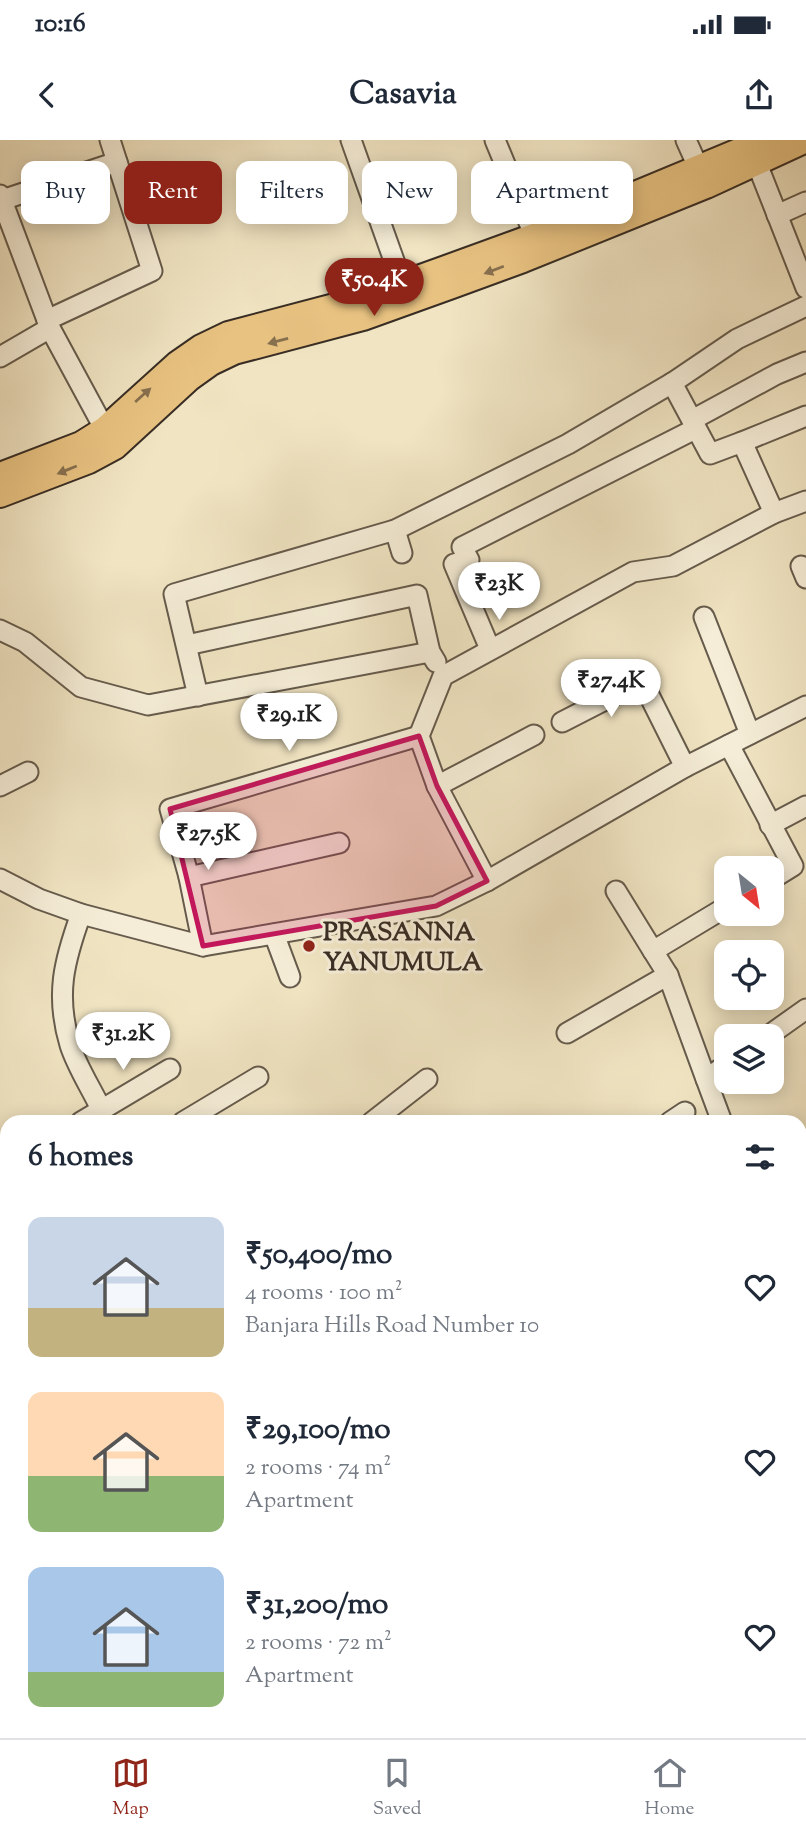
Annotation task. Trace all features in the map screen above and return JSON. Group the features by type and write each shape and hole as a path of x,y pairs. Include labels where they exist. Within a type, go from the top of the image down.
{"main road":[{"path":"537,244 699,169 755,147 806,140"},
{"path":"0,495 79,465 110,438 190,378 211,363 234,352 363,318 405,293 706,186 755,147"},
{"path":"0,475 81,444 110,438"}],"street":[{"path":"351,140 405,293"},
{"path":"495,140 537,244"},
{"path":"686,140 699,169"},
{"path":"0,357 48,324 152,271 117,162 113,141"},
{"path":"755,147 777,215 801,261 806,288"},
{"path":"110,438 48,324 1,198 117,162"},
{"path":"777,215 806,202"},
{"path":"198,696 174,594 395,530 568,444 672,383 737,340 806,306"},
{"path":"490,649 454,564 469,560 462,547 694,425 777,374 806,362"},
{"path":"672,383 710,454 806,416"},
{"path":"742,442 774,513"},
{"path":"487,881 437,786 419,736 443,676 632,572 673,566 774,513 806,501"},
{"path":"395,530 402,553"},
{"path":"187,645 417,595 430,652 443,676"},
{"path":"704,617 750,734"},
{"path":"0,630 25,642 81,687 148,705 430,652"},
{"path":"562,722 642,681 685,767"},
{"path":"0,879 39,899 81,914 203,946 436,906 487,881 685,767 806,706"},
{"path":"437,786 534,735"},
{"path":"203,946 189,877 170,808 419,736"},
{"path":"729,745 793,866 784,872"},
{"path":"0,786 28,772"},
{"path":"770,825 806,806"},
{"path":"189,877 339,843"},
{"path":"616,891 668,975 719,1115"},
{"path":"81,914 63,972 63,1007 71,1047 101,1109"},
{"path":"653,951 714,914"},
{"path":"274,934 290,977"},
{"path":"567,1033 668,975"},
{"path":"784,1025 806,1009"},
{"path":"91,1115 170,1069"},
{"path":"706,1079 714,1073"},
{"path":"195,1115 258,1077"},
{"path":"381,1115 427,1079"}],"highlighted area":[{"path":"419,736 437,786 487,881 436,906 203,946 170,809"}],"place":[{"name":"PRASANNA YANUMULA","path":"309,946"}]}
